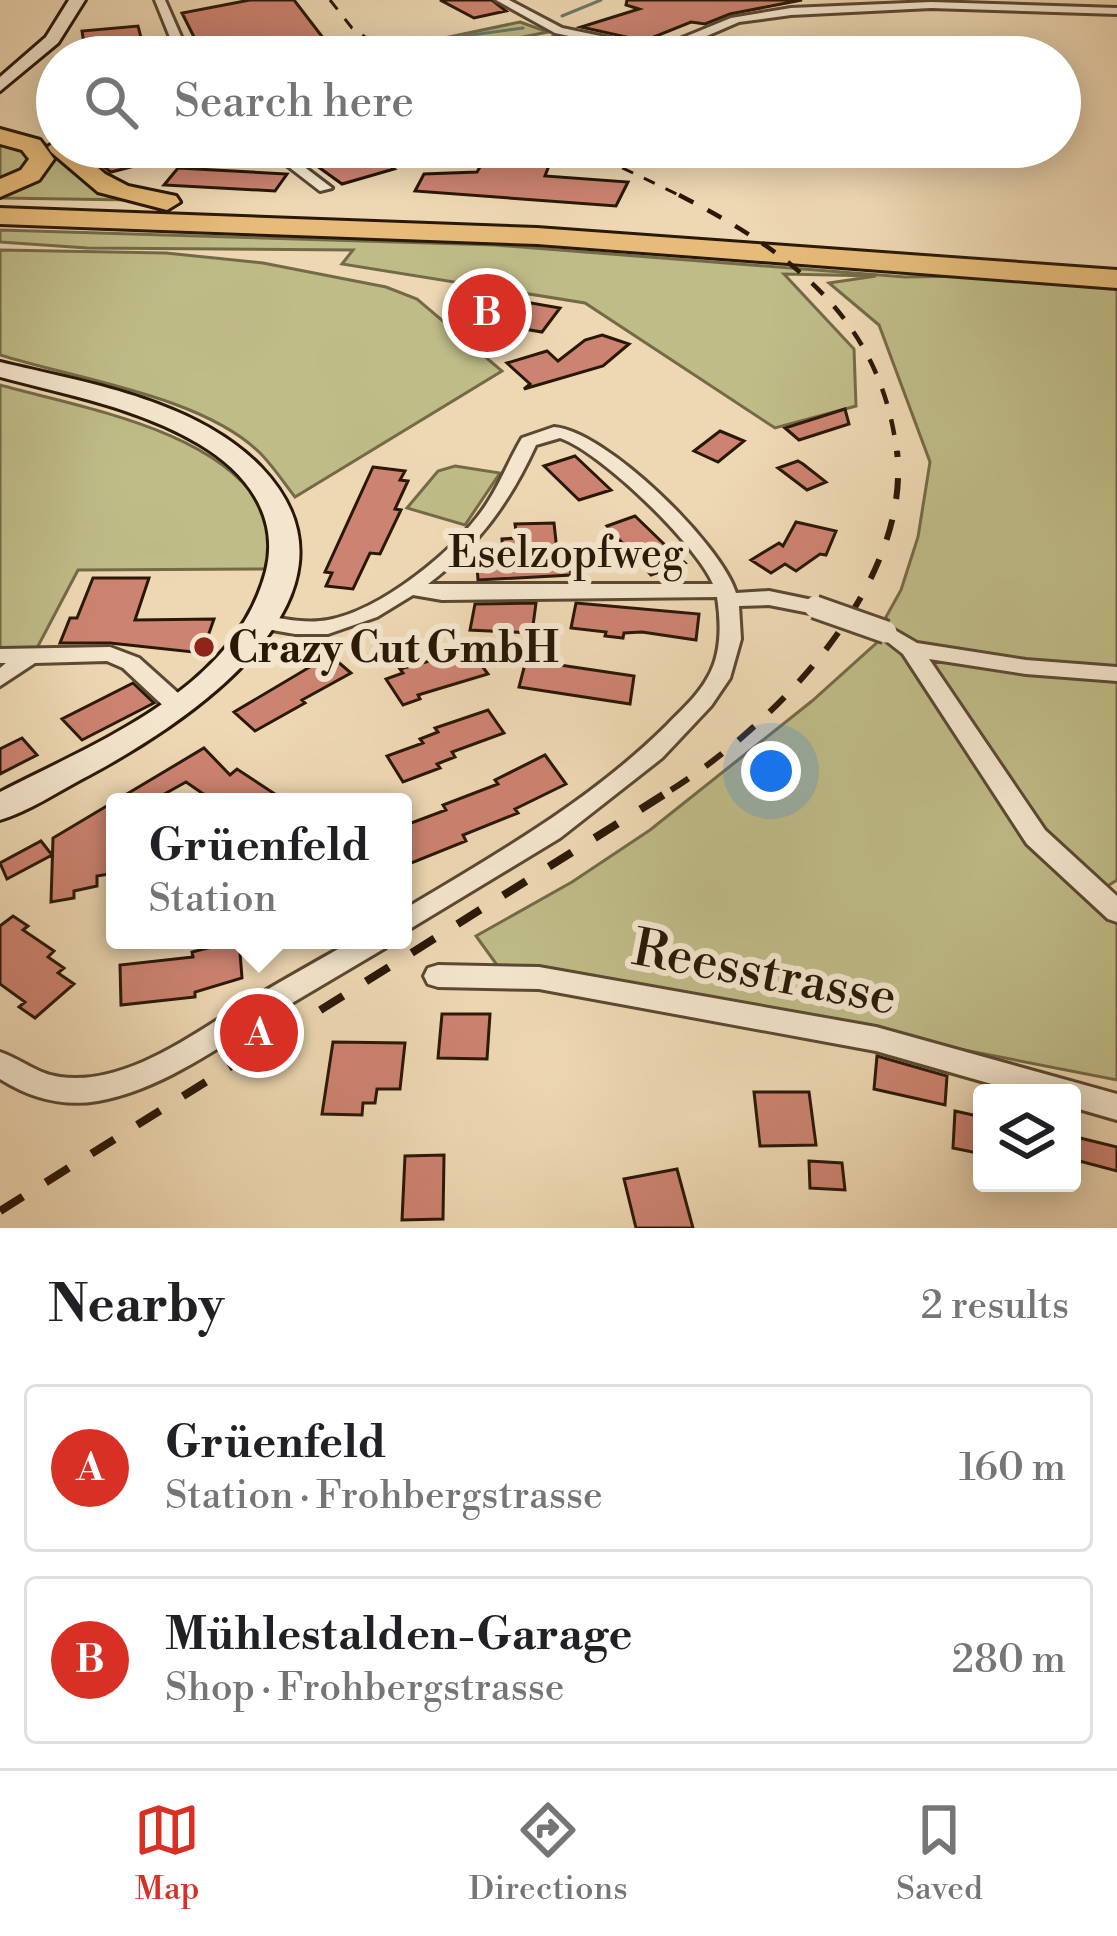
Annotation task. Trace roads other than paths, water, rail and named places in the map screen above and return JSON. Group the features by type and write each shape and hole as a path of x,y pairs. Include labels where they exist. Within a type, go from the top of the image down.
{"highway":[{"path":"0,132 36,141"},
{"path":"0,132 36,151"},
{"path":"0,189 30,175 36,167"},
{"path":"78,168 115,191 244,211"},
{"path":"0,205 244,211 708,234 1117,266"},
{"path":"0,218 577,238 1117,279"}],"main road":[{"path":"37,36 61,0"},
{"path":"54,36 77,0"},
{"path":"0,72 36,38"},
{"path":"0,86 36,54"},
{"path":"0,369 188,429 234,457 257,477 278,512 285,543 279,584 262,622 219,674 179,707 0,807"}],"street":[{"path":"160,0 175,36"},
{"path":"501,0 577,36"},
{"path":"697,36 742,17 806,7 1029,4 1117,10"},
{"path":"298,168 325,188"},
{"path":"262,622 331,627 409,588 486,520 519,468 528,442 553,432 585,441 666,513 717,569 727,595 729,646 718,680 662,746 592,806 412,917"},
{"name":"Eselzopfweg","path":"409,588 442,593 769,598 815,607 886,632 911,649"},
{"path":"911,649 1026,667 1117,674"},
{"path":"911,649 1036,837 1117,912"},
{"path":"0,656 110,654 131,663 179,707"},
{"path":"0,679 27,658"},
{"path":"0,1064 45,1088 80,1090 117,1084 186,1053 361,949"},
{"name":"Reesstrasse","path":"438,976 539,978 876,1039 1035,1084"},
{"name":"Reesstrasse","path":"1081,1097 1117,1107"}],"waterway":[{"path":"562,16 601,0"},
{"path":"464,36 523,28"}],"railway":[{"path":"330,0 364,36"},
{"path":"623,168 681,196"},
{"path":"681,196 685,198"},
{"path":"681,196 759,241 825,296 873,365 897,454"},
{"path":"671,790 711,762 792,690 859,600 882,551 896,501 897,454"},
{"path":"0,1211 676,787"}],"place":[{"name":"Mühlestalden-Garage","path":"487,313"},
{"name":"Crazy Cut GmbH","path":"204,647"},
{"name":"Grüenfeld","path":"259,1033"}]}
